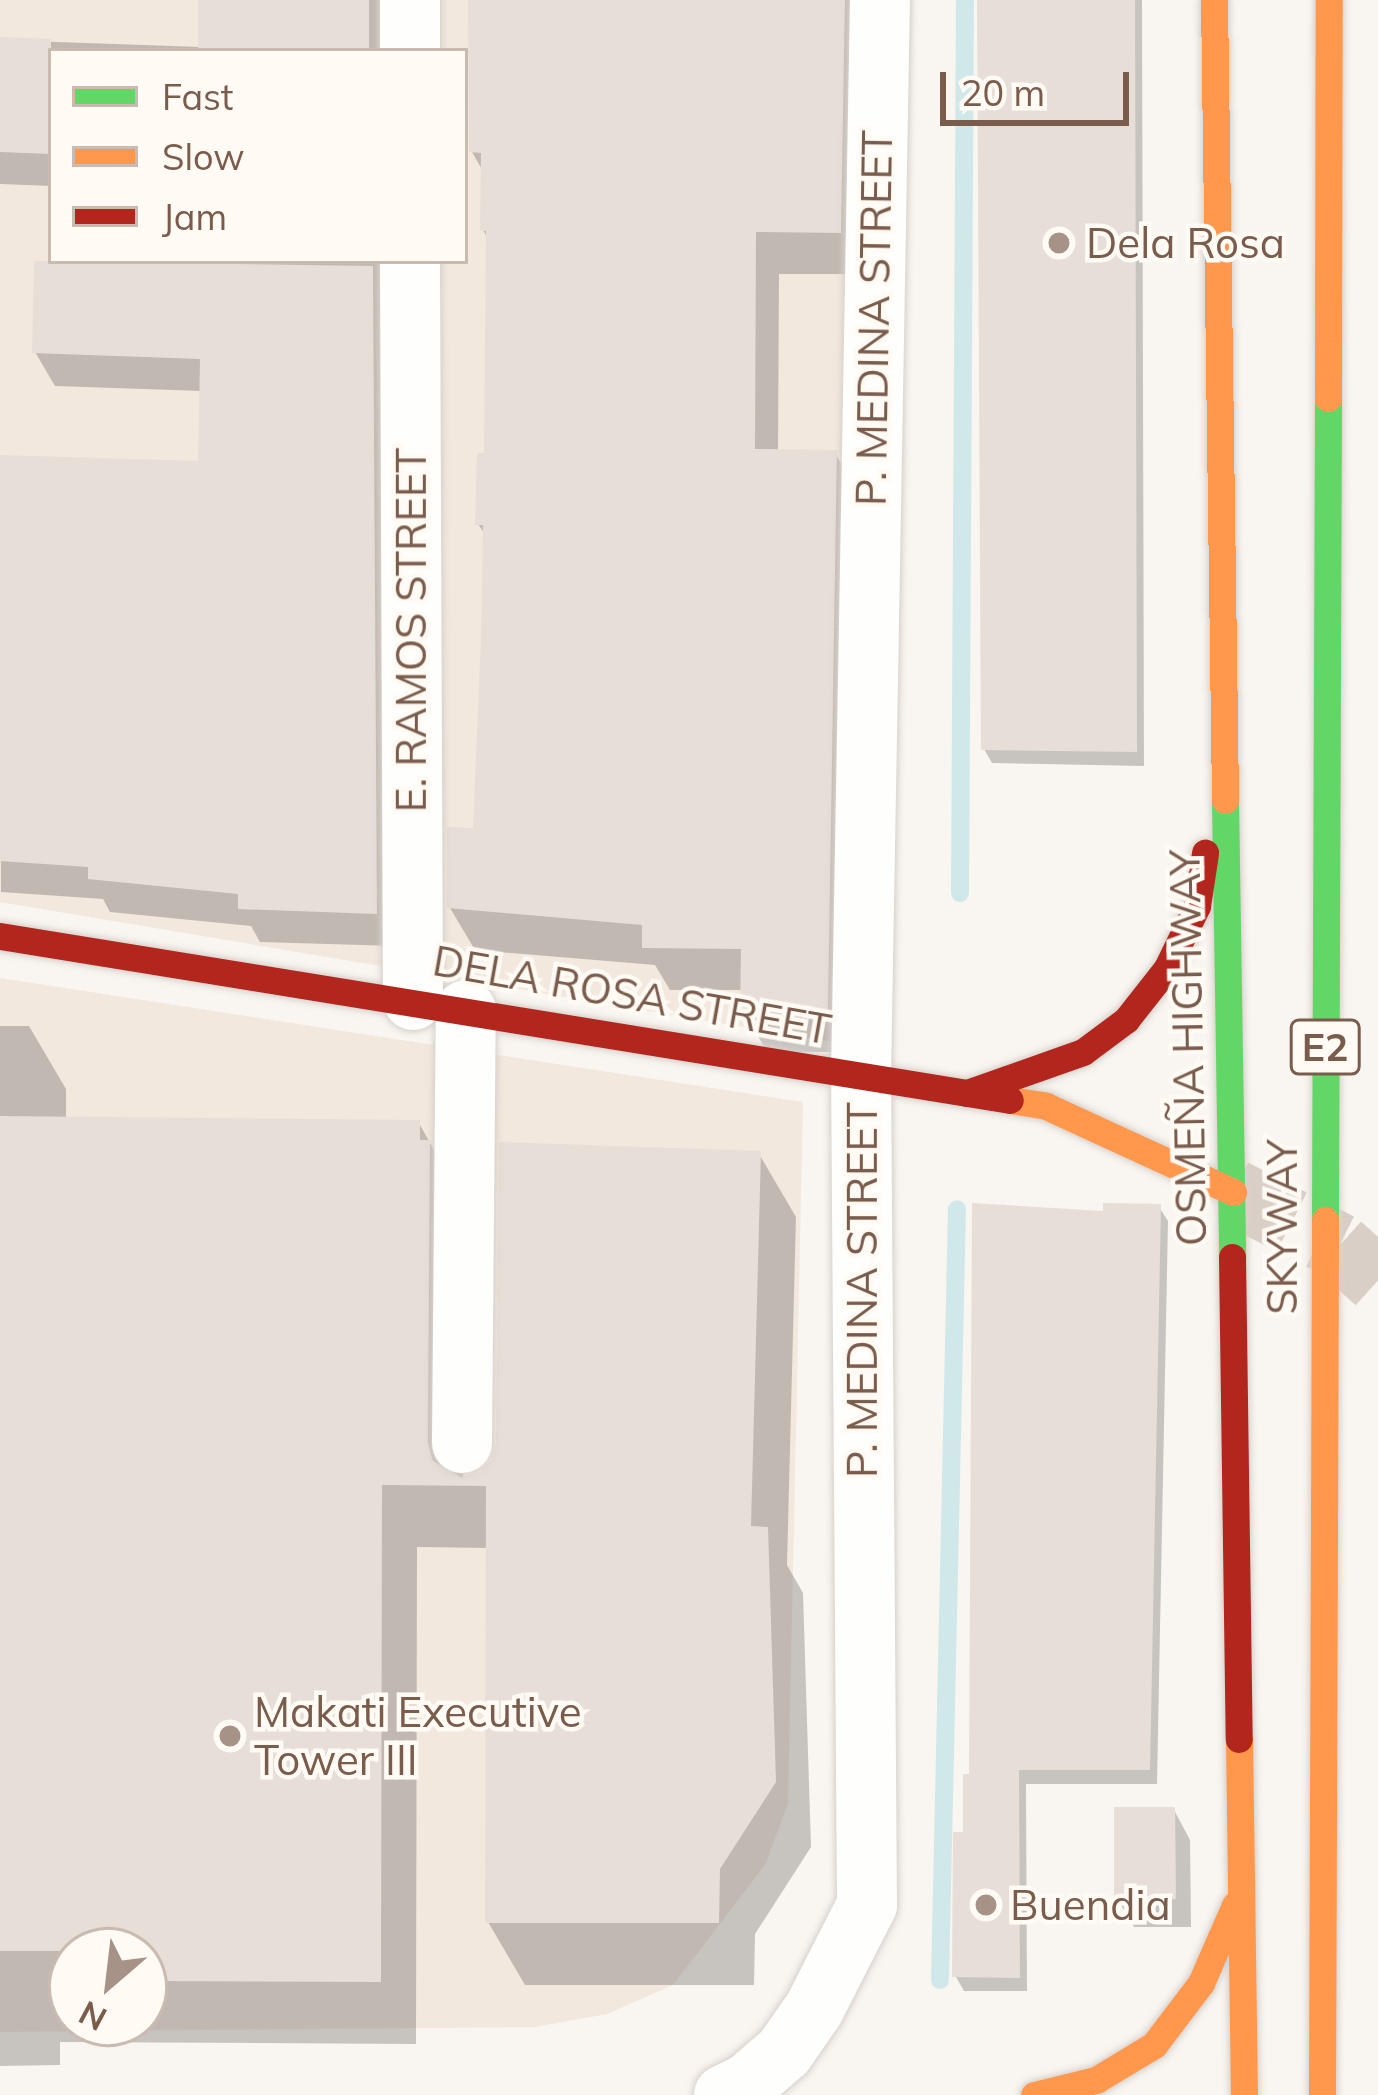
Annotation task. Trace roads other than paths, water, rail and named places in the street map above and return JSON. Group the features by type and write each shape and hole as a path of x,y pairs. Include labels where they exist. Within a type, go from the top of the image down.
{"main road":[{"name":"OSMEÑA HIGHWAY","path":"1214,0 1244,2095"},
{"name":"SKYWAY","path":"1322,2095 1329,0"},
{"path":"967,1094 1083,1052 1126,1020 1167,968 1197,906 1226,719"},
{"name":"DELA ROSA STREET","path":"0,936 1046,1106 1233,1192"},
{"path":"1034,2095 1096,2080 1154,2045 1201,1983 1244,1885"}],"street":[{"path":"410,0 410,48"},
{"name":"P. MEDINA STREET","path":"724,2095 748,2084 784,2052 814,2009 867,1905 861,1076 880,0"},
{"name":"E. RAMOS STREET","path":"410,264 461,1443"}],"waterway":[{"path":"960,893 965,0"},
{"path":"940,1980 957,1209"}],"tunnel":[{"path":"1233,1192 1339,1246 1378,1281"}],"place":[{"name":"Dela Rosa","path":"1059,243"},
{"name":"Makati Executive Tower III","path":"230,1736"},
{"name":"Buendia","path":"986,1905"}]}
